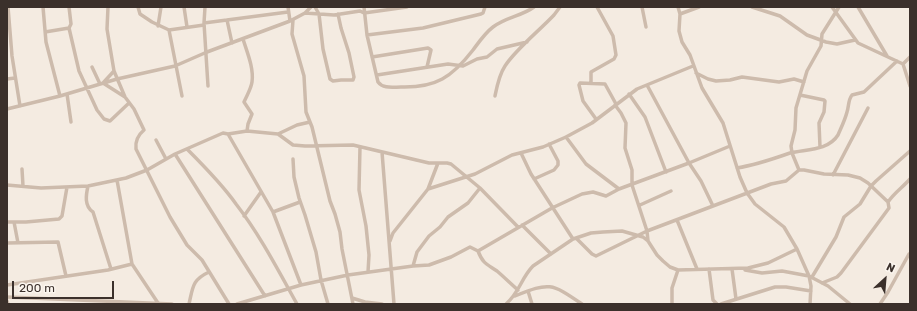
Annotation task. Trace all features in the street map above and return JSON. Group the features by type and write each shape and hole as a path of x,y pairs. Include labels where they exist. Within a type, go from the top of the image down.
{"street":[{"path":"8,7 12,56 20,106"},
{"path":"43,7 46,42 60,96"},
{"path":"69,7 71,24 69,28 78,69 97,110 107,121 110,121 129,103"},
{"path":"108,7 107,29 114,70 125,97 134,110 144,130 138,137 135,146 136,149 170,217 187,244 202,260 229,304"},
{"path":"138,7 140,14 158,26 169,30 227,20 288,12"},
{"path":"158,26 161,7"},
{"path":"184,7 187,27"},
{"path":"205,7 204,24 208,86"},
{"path":"288,7 288,12 292,21 292,34 304,76 306,112 310,122 330,201 339,227 353,304"},
{"path":"7,109 60,96 101,83 175,66 207,52 292,21 305,13 311,7"},
{"path":"315,7 319,14 323,49 330,79 333,81 353,80 354,77 350,53 341,28 338,14"},
{"path":"364,7 367,35 378,82 384,86 412,88 433,83 449,76 461,66 491,28 500,22 534,7"},
{"path":"305,13 338,14 360,11 364,13 407,7"},
{"path":"367,35 423,28 481,14 483,13 485,7"},
{"path":"494,96 501,72 505,66 560,7"},
{"path":"591,83 591,72 614,59 616,55 613,36 597,7"},
{"path":"642,7 646,27"},
{"path":"678,7 680,14 680,37 690,55 702,88 723,123 737,168 747,193 755,204 784,228 797,249 811,277 810,304"},
{"path":"680,14 699,7"},
{"path":"752,7 780,16 800,31 826,42 837,44 855,40"},
{"path":"832,7 855,40 861,45 903,64 910,84"},
{"path":"821,46 822,34 839,7"},
{"path":"858,7 887,56"},
{"path":"227,20 232,43"},
{"path":"45,32 69,28"},
{"path":"169,30 182,96"},
{"path":"815,38 822,34"},
{"path":"243,39 250,61 253,81 244,102 245,106 251,111 252,114 247,131"},
{"path":"377,75 448,64 461,66 487,56 497,50 527,42"},
{"path":"799,170 792,153 791,143 795,130 796,108 807,71 821,46 826,42"},
{"path":"372,58 428,48 431,50 428,67"},
{"path":"903,64 910,57"},
{"path":"737,168 750,166 828,144 838,135 847,113 852,95 864,92 897,61"},
{"path":"428,189 483,171 506,158 566,137 596,119 629,94 693,66"},
{"path":"92,67 101,83 125,97"},
{"path":"101,83 114,70"},
{"path":"696,73 716,81 742,77 779,82 794,79 804,82"},
{"path":"7,79 15,78"},
{"path":"596,119 583,101 579,85 580,83 606,85 615,105 626,123 625,148 632,170 632,184 640,205 648,241 656,255 670,267 686,271 697,269 740,269 762,272 782,272 811,277 822,283 850,304"},
{"path":"647,85 689,163 701,181 713,206"},
{"path":"67,94 71,122"},
{"path":"629,94 645,117 666,172"},
{"path":"800,95 825,101 823,116 820,123 820,147"},
{"path":"833,175 868,108"},
{"path":"278,134 297,125 310,122"},
{"path":"7,185 41,188 88,186 126,178 147,170 187,148 223,134 247,131 278,134 293,145 316,146 348,144 429,163 451,164 480,188 518,227"},
{"path":"228,134 273,212 302,285"},
{"path":"566,137 586,164 619,189"},
{"path":"156,140 166,159"},
{"path":"534,179 554,170 558,165 549,144"},
{"path":"478,251 552,208 582,194 593,192 606,196 619,189 730,146"},
{"path":"360,147 359,190 366,226 369,255 368,272"},
{"path":"187,148 217,180 237,205 269,254 297,304"},
{"path":"811,277 836,237 844,217 860,204 871,186 910,151"},
{"path":"382,152 390,269 394,304"},
{"path":"521,153 534,179 552,208 574,238 596,256 647,231 771,184 786,181 799,170 833,175 853,176 865,181 888,202 889,208 841,273 837,277 822,283"},
{"path":"175,154 265,296"},
{"path":"293,159 294,177 300,202 316,252 321,280 328,304"},
{"path":"429,163 435,171"},
{"path":"389,244 393,233 428,189 438,163"},
{"path":"22,169 23,186"},
{"path":"633,177 640,182"},
{"path":"117,180 132,264 158,304"},
{"path":"888,202 894,194 910,180"},
{"path":"88,186 86,202 89,209 93,212 111,269"},
{"path":"7,222 26,222 61,218 66,187"},
{"path":"414,266 417,252 429,236 440,227 448,217 468,203 480,188"},
{"path":"640,205 671,191"},
{"path":"244,216 255,198 261,192"},
{"path":"273,212 300,202"},
{"path":"677,220 697,269"},
{"path":"14,222 18,243"},
{"path":"522,225 551,254"},
{"path":"514,297 529,270 533,266 574,238 591,233 616,231 638,235 648,241"},
{"path":"7,243 58,242 66,276"},
{"path":"237,304 321,280 368,272 436,264 451,258 470,246 478,251 480,257 486,265 498,272 518,290"},
{"path":"740,269 760,266 797,249"},
{"path":"880,304 909,254"},
{"path":"7,285 111,269 132,264"},
{"path":"709,269 713,300 717,304"},
{"path":"732,269 736,299"},
{"path":"672,304 672,288 678,270"},
{"path":"190,304 195,281 209,272"},
{"path":"506,304 514,297 541,286 555,288 565,292 582,304"},
{"path":"721,304 780,286 811,291"},
{"path":"528,291 532,304"},
{"path":"7,297 172,304"},
{"path":"352,298 365,302 382,304"},
{"path":"844,304 845,299"},
{"path":"7,300 8,304"},
{"path":"76,300 79,304"}]}
